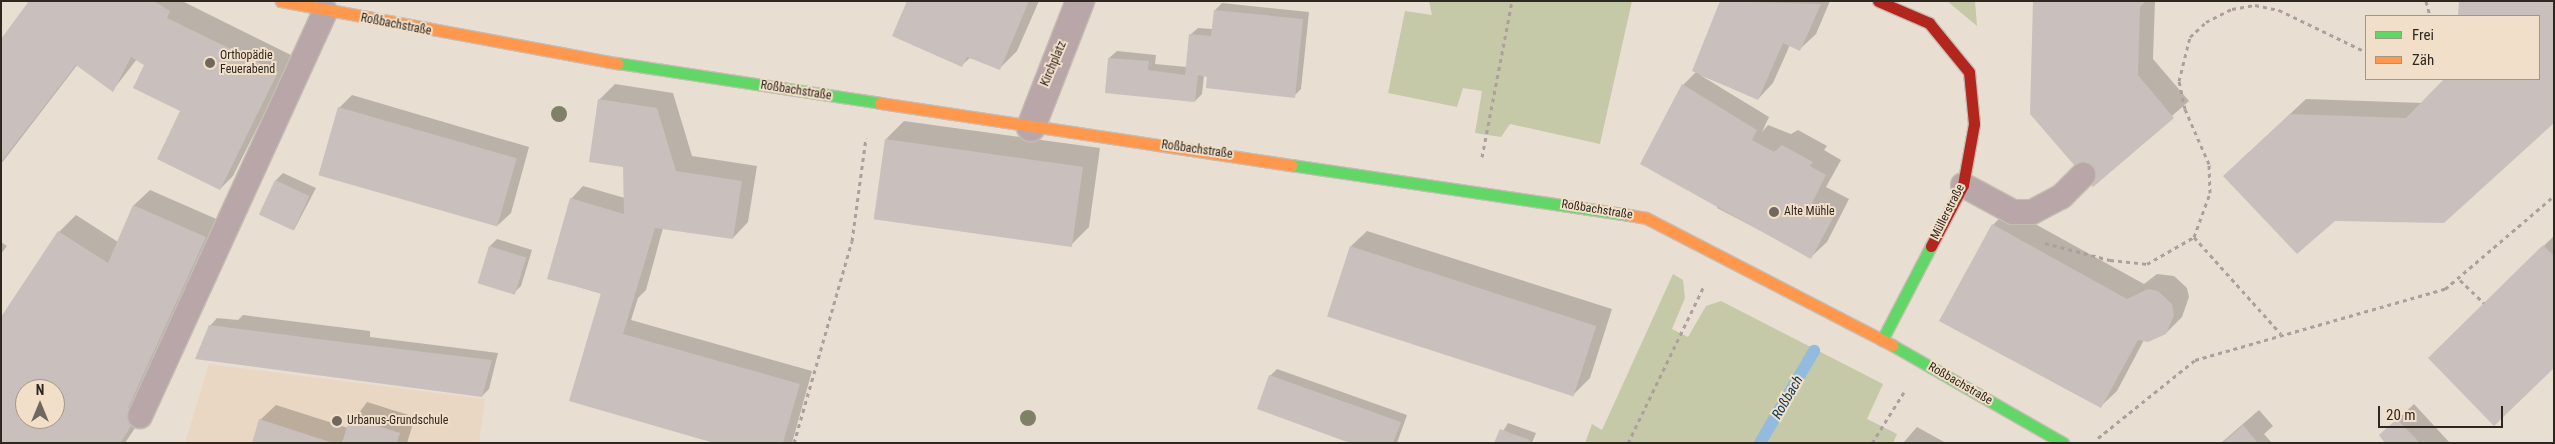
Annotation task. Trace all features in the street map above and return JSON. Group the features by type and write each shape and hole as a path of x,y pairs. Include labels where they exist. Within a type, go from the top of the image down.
{"street":[{"name":"Roßbachstraße","path":"281,1 511,48 1031,127 1352,170 1646,218 1721,255 1882,340 2063,443"},
{"name":"Kirchplatz","path":"1031,127 1080,1"},
{"name":"Müllerstraße","path":"1878,1 1929,23 1969,72 1974,124 1963,185 1882,340"}],"lane":[{"path":"140,416 325,11"},
{"path":"1963,185 2013,212 2032,212 2062,196 2083,175"}],"path":[{"path":"1482,158 1512,1"},
{"path":"2426,1 2430,15"},
{"path":"2039,242 2110,260 2147,264 2194,237 2210,193 2208,164 2185,109 2180,81 2190,37 2232,9 2254,5 2279,10 2365,52"},
{"path":"794,443 852,242 871,102"},
{"path":"2092,443 2195,360 2281,334 2445,289 2460,280 2554,196"},
{"path":"2194,237 2281,334"},
{"path":"1628,443 1721,255"},
{"path":"2460,280 2484,303"},
{"path":"1872,443 1922,362"}],"shaded area":[{"name":"Urbanus-Grundschule","path":"209,364 485,399 479,443 185,443"}],"green space":[{"path":"1429,1 1632,1 1600,144 1510,124 1501,137 1475,133 1482,91 1463,88 1457,107 1388,93 1405,11 1432,15"},
{"path":"1947,1 1975,1 1977,26"},
{"path":"1673,274 1683,280 1685,298 1672,329 1688,337 1706,306 1721,301 1883,384 1867,419 1897,434 1893,443 1585,443 1592,424 1602,430"}],"building":[{"path":"29,1 154,1 170,11 167,18 278,72 220,190 157,159 180,111 133,88 144,65 131,57 113,92 76,65 1,162 1,39"},
{"path":"907,1 1029,1 1000,70 967,57 962,67 892,36"},
{"path":"1720,1 1821,4 1800,51 1783,43 1758,100 1692,71"},
{"path":"2033,1 2146,1 2140,7 2138,75 2174,118 2093,187 2030,114"},
{"path":"2459,1 2554,1 2554,123 2444,223 2335,221 2297,254 2223,176 2290,114 2406,118 2443,80 2540,80 2540,15 2458,15"},
{"path":"1214,10 1303,19 1295,98 1206,88 1207,77 1198,75 1195,102 1105,93 1108,58 1149,61 1148,70 1185,75 1189,34 1211,36"},
{"path":"1682,84 1757,130 1752,140 1774,152 1782,145 1813,162 1810,166 1826,175 1812,203 1835,214 1811,259 1640,164"},
{"path":"598,99 657,108 676,171 742,181 733,239 655,228 623,334 800,384 783,443 714,443 569,401 601,293 547,279 570,198 624,214 623,167 589,162"},
{"path":"338,107 517,158 497,227 318,175"},
{"path":"885,139 1083,167 1072,247 874,219"},
{"path":"275,180 309,196 293,230 259,214"},
{"path":"133,205 206,237 128,408 137,414 120,443 1,443 1,317 58,231 108,263"},
{"path":"1992,224 2127,299 2148,289 2158,291 2172,304 2174,315 2166,334 2148,342 2138,340 2101,408 1939,321"},
{"path":"2543,245 2554,256 2554,368 2494,426 2428,358"},
{"path":"489,246 526,257 515,295 478,283"},
{"path":"1350,246 1596,326 1573,396 1327,316"},
{"path":"209,325 492,360 482,397 195,359"},
{"path":"1269,375 1401,422 1393,443 1350,443 1257,409"},
{"path":"350,417 400,433 397,443 342,443"},
{"path":"259,419 330,442 330,443 252,443"},
{"path":"2397,419 2420,443 2385,443 2379,435"},
{"path":"2243,425 2258,443 2222,443"},
{"path":"1500,429 1530,440 1529,443 1494,443"}],"waterway":[{"name":"Roßbach","path":"1760,443 1814,351"}],"traffic: fast":[{"path":"617,63 880,103"},
{"path":"1291,165 1629,215"},
{"path":"1882,340 1931,246"},
{"path":"1892,345 2063,443"}],"traffic: slow":[{"path":"281,1 617,63"},
{"path":"880,103 1291,165"},
{"path":"1629,215 1646,218 1892,345"}],"traffic: jam":[{"path":"1878,1 1929,23 1969,72 1974,124 1963,185 1931,246"}],"place":[{"name":"Orthopädie Feuerabend","path":"210,63"},
{"name":"Alte Mühle","path":"1774,212"},
{"name":"Urbanus-Grundschule","path":"337,421"}]}
